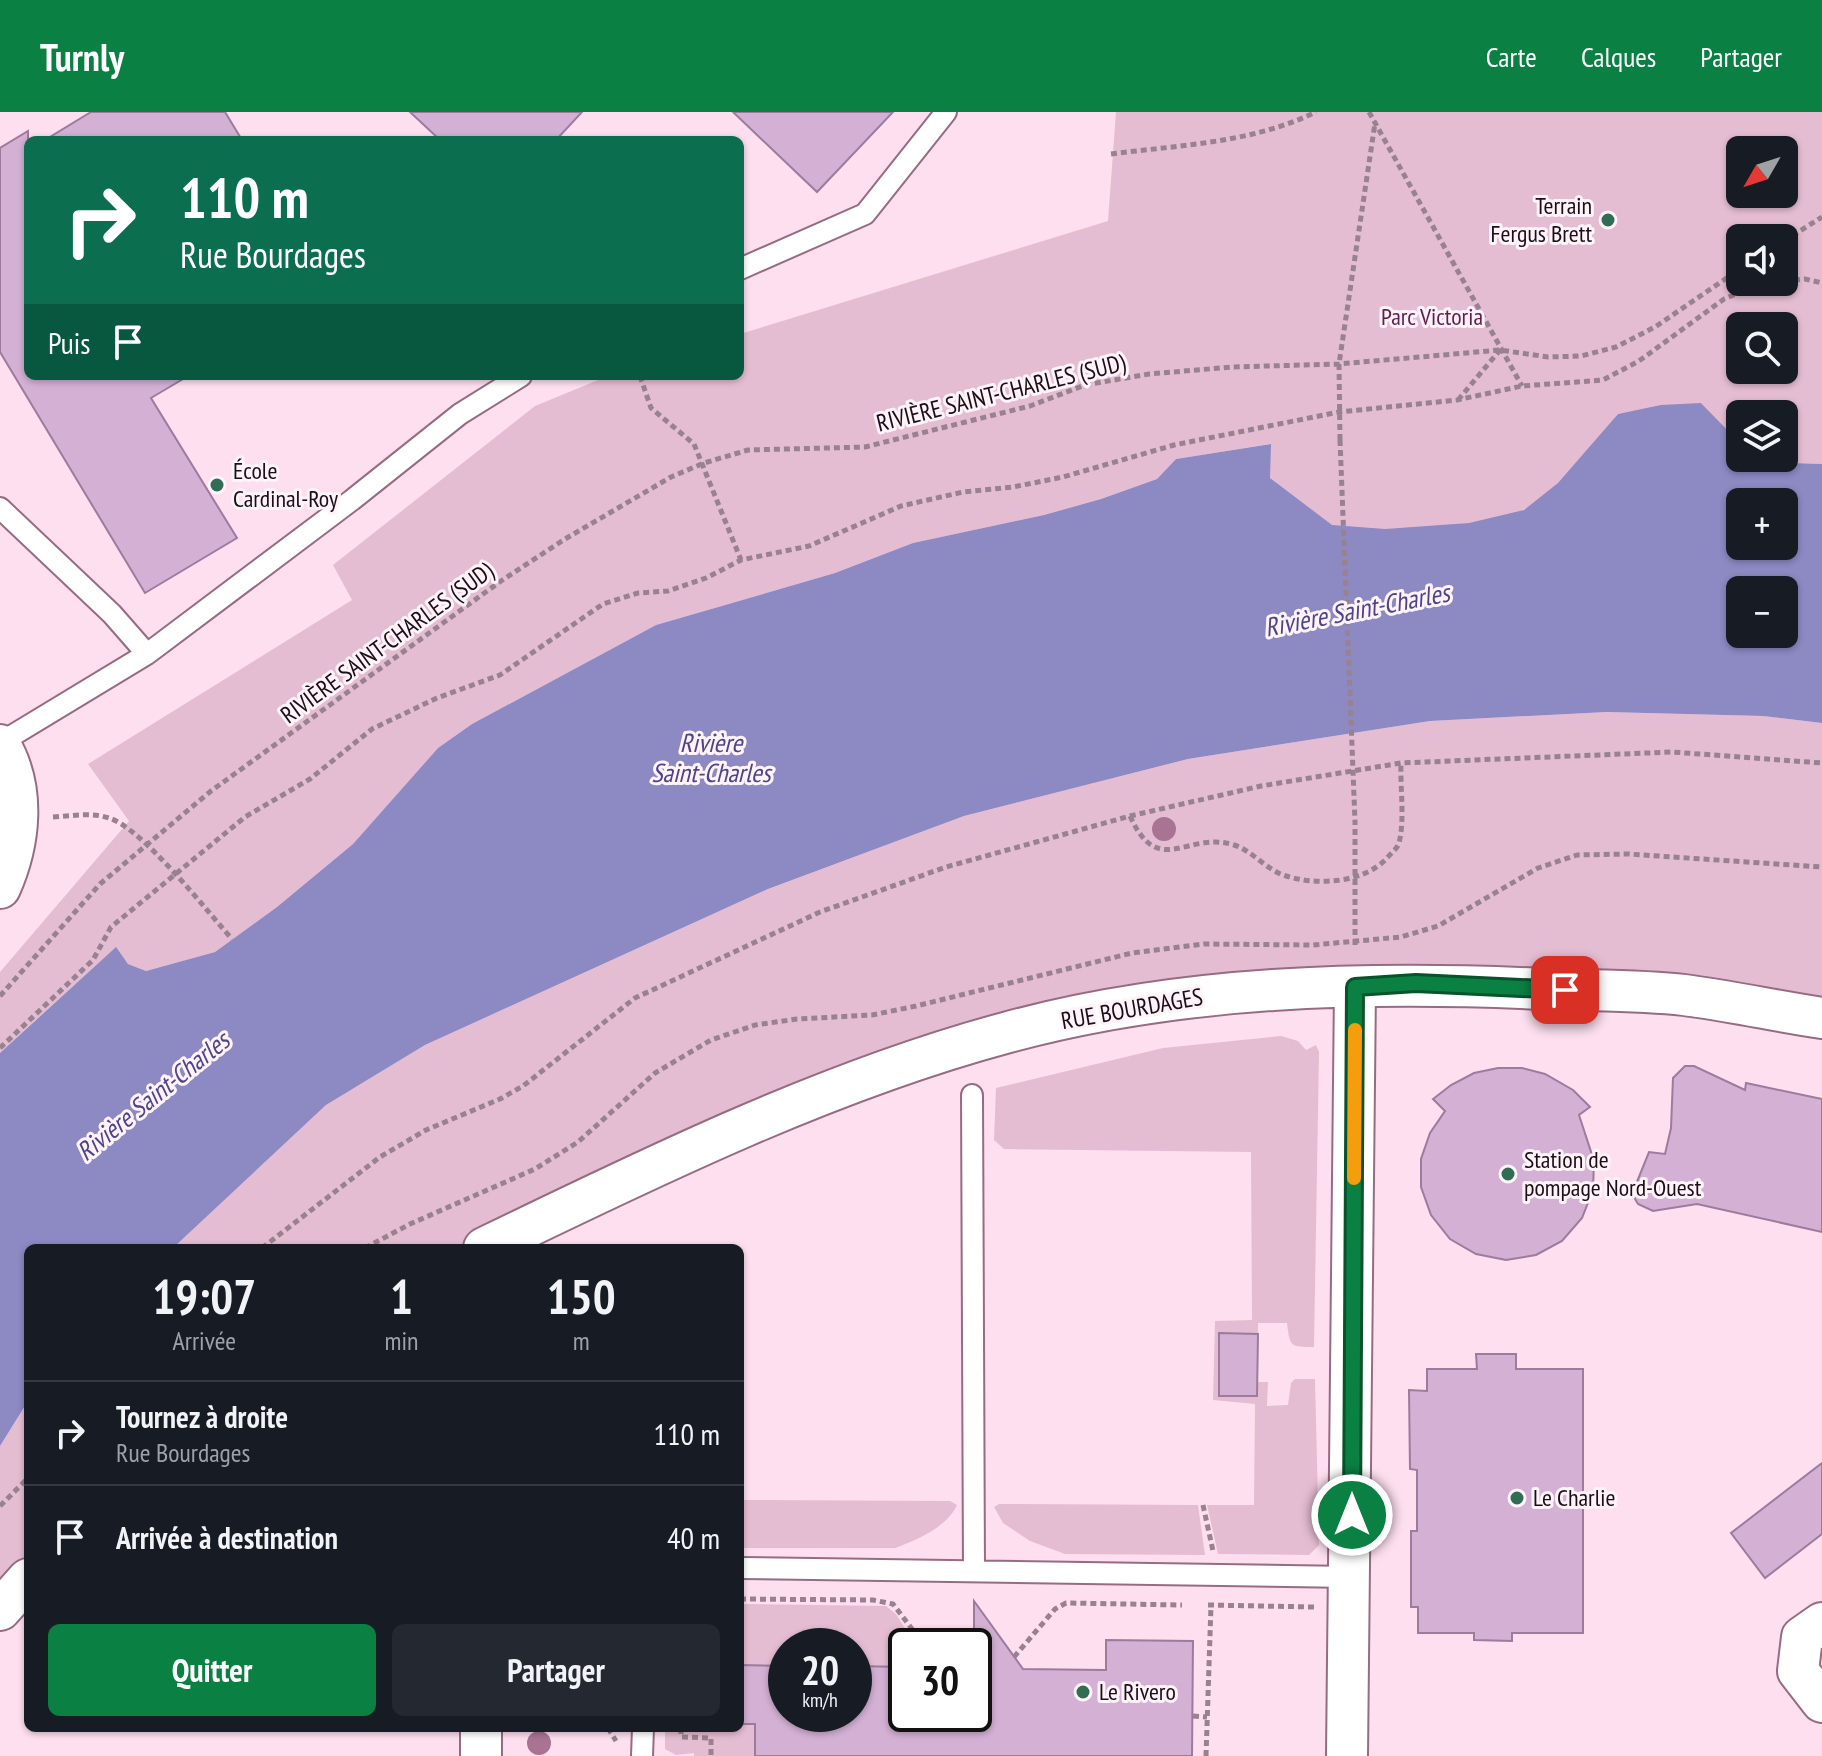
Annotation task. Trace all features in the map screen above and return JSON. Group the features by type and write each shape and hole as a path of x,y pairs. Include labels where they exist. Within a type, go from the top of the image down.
{"street":[{"path":"0,744 10,762 16,789 17,821 14,852 0,888"},
{"name":"RUE BOURDAGES","path":"492,1244 657,1164 881,1073 1006,1032 1129,1007 1207,995 1416,983 1683,995 1822,1018"},
{"path":"1347,1756 1355,987"},
{"path":"0,1610 24,1583"},
{"path":"1812,1630 1798,1671 1822,1702"},
{"path":"481,1732 481,1756"}],"lane":[{"path":"744,267 865,214 946,112"},
{"path":"0,744 147,654 352,500 460,414 515,380"},
{"path":"0,508 112,614 147,654"},
{"path":"972,1095 974,1571"},
{"path":"744,1568 1213,1575 1351,1593"},
{"path":"642,1756 643,1732"}],"path":[{"path":"1111,154 1244,137 1283,128 1316,112"},
{"path":"1369,112 1522,386"},
{"path":"1375,123 1339,364 1357,876 1355,943 1426,931 1538,868 1577,855 1628,854 1822,867"},
{"path":"1798,232 1822,217"},
{"name":"RIVIÈRE SAINT-CHARLES (SUD)","path":"0,996 79,906 146,843 211,791 489,589 578,531 671,477 704,463 748,450 865,447 1030,406 1085,385 1149,374 1232,367 1339,364 1500,350 1548,357 1581,356 1616,347 1655,327 1726,279"},
{"path":"1798,280 1822,283"},
{"path":"0,1048 93,960 111,927 245,817 310,779 372,729 437,698 500,675 603,604 638,593 668,591 706,578 741,560 809,546 901,506 963,492 1013,487 1063,477 1174,445 1339,412 1457,400 1522,386 1603,380 1639,361 1731,296"},
{"path":"1457,400 1500,350"},
{"path":"641,380 651,408 694,444 741,560"},
{"path":"267,1244 380,1157 426,1130 523,1086 635,998 724,954 834,907 946,867 1130,816 1261,786 1401,763 1659,752 1822,763"},
{"path":"1130,816 1139,837 1149,846 1161,850 1230,843 1245,849 1282,875 1324,882 1357,876 1378,869 1399,843 1401,763"},
{"path":"87,814 108,817 126,825 232,939"},
{"path":"0,1506 24,1482"},
{"path":"1203,1505 1213,1552 1206,1756"},
{"path":"1014,1657 1055,1609 1066,1603 1211,1605 1351,1593"},
{"path":"744,1599 873,1600 893,1604 911,1628"},
{"path":"1193,1716 1207,1717"},
{"path":"681,1732 681,1737 711,1738 711,1756"}],"green space":[{"name":"Parc Victoria","path":"1116,112 1822,112 1822,464 1798,463 1798,400 1726,400 1726,429 1701,403 1618,414 1561,481 1523,510 1507,516 1458,524 1374,529 1334,526 1302,505 1270,478 1270,444 1176,459 1157,479 1101,499 1044,515 913,543 835,573 656,625 472,724 438,748 353,844 277,907 215,952 146,971 128,964 115,948 0,1053 0,972 129,821 88,764 352,600 333,565 535,406 598,380 744,380 744,333 1108,221"},
{"path":"1607,712 1763,716 1822,723 1822,1018 1416,983 1006,1032 494,1244 177,1244 326,1105 425,1045 768,889 964,816 1188,759 1430,721"},
{"path":"1281,1036 1298,1041 1306,1050 1316,1045 1319,1052 1314,1347 1293,1344 1287,1323 1258,1323 1258,1334 1220,1333 1219,1395 1257,1396 1257,1382 1268,1382 1267,1406 1288,1405 1291,1383 1295,1379 1315,1379 1319,1545 1309,1555 1218,1554 1207,1505 1254,1505 1255,1404 1213,1400 1215,1321 1252,1320 1251,1152 1004,1149 994,1140 996,1088 1163,1048"},
{"path":"24,1407 24,1583 0,1610 0,1446"},
{"path":"744,1500 950,1501 957,1505 939,1526 895,1548 744,1548"},
{"path":"999,1504 1198,1505 1205,1555 1065,1554 1030,1541 1003,1523 994,1507"},
{"path":"744,1604 886,1606 896,1614 905,1628 888,1628 888,1667 872,1666 872,1628 768,1628 768,1666 744,1665"},
{"path":"744,1724 755,1724 755,1756 676,1755 665,1749 665,1732 744,1732"}],"water":[{"name":"Rivière Saint-Charles","path":"1701,403 1726,429 1726,472 1798,472 1798,463 1822,464 1822,723 1763,716 1607,712 1430,721 1188,759 964,816 768,889 425,1045 326,1105 177,1244 24,1244 24,1407 0,1446 0,1053 116,947 128,964 146,971 215,952 277,907 353,844 438,748 472,724 656,625 835,573 913,543 1044,515 1101,499 1157,479 1176,459 1271,444 1270,478 1332,525 1385,529 1469,523 1524,510 1558,483 1618,414 1661,405"}],"building":[{"path":"91,112 225,112 240,136 52,136"},
{"path":"410,112 582,112 560,136 436,136"},
{"path":"733,112 893,112 817,192"},
{"path":"28,131 28,136 24,136 24,380 181,380 151,398 237,538 145,593 0,352 0,148"},
{"path":"1685,1066 1694,1066 1745,1090 1746,1083 1822,1099 1822,1232 1697,1204 1653,1211 1638,1204 1632,1194 1649,1152 1665,1154 1671,1128 1673,1078"},
{"name":"Station de pompage Nord-Ouest","path":"1498,1068 1522,1068 1545,1074 1573,1090 1590,1107 1579,1115 1594,1161 1593,1190 1582,1218 1562,1241 1536,1255 1506,1260 1476,1254 1450,1239 1431,1215 1421,1187 1421,1159 1430,1133 1445,1111 1433,1099 1474,1073"},
{"path":"1219,1333 1258,1334 1257,1396 1219,1396"},
{"name":"Le Charlie","path":"1476,1354 1516,1354 1516,1369 1583,1369 1583,1633 1512,1633 1512,1641 1474,1640 1474,1633 1418,1633 1418,1607 1411,1607 1411,1531 1417,1531 1417,1470 1410,1469 1409,1390 1427,1391 1427,1369 1477,1369"},
{"path":"1822,1463 1822,1534 1765,1578 1731,1533"},
{"name":"Le Rivero","path":"974,1601 1023,1669 1106,1670 1106,1640 1193,1641 1192,1756 755,1756 755,1724 744,1724 744,1665 768,1666 768,1732 872,1732 872,1666 888,1667 888,1732 992,1732 992,1628 974,1628"}],"slow traffic":[{"path":"1354,1178 1355,1030"}],"place":[{"name":"Terrain Fergus Brett","path":"1608,220"},
{"name":"École Cardinal-Roy","path":"217,485"},
{"name":"Station de pompage Nord-Ouest","path":"1508,1174"},
{"name":"Le Charlie","path":"1517,1498"},
{"name":"Le Rivero","path":"1083,1692"}],"route":[{"path":"1352,1515 1355,987 1416,983 1565,990"}]}
